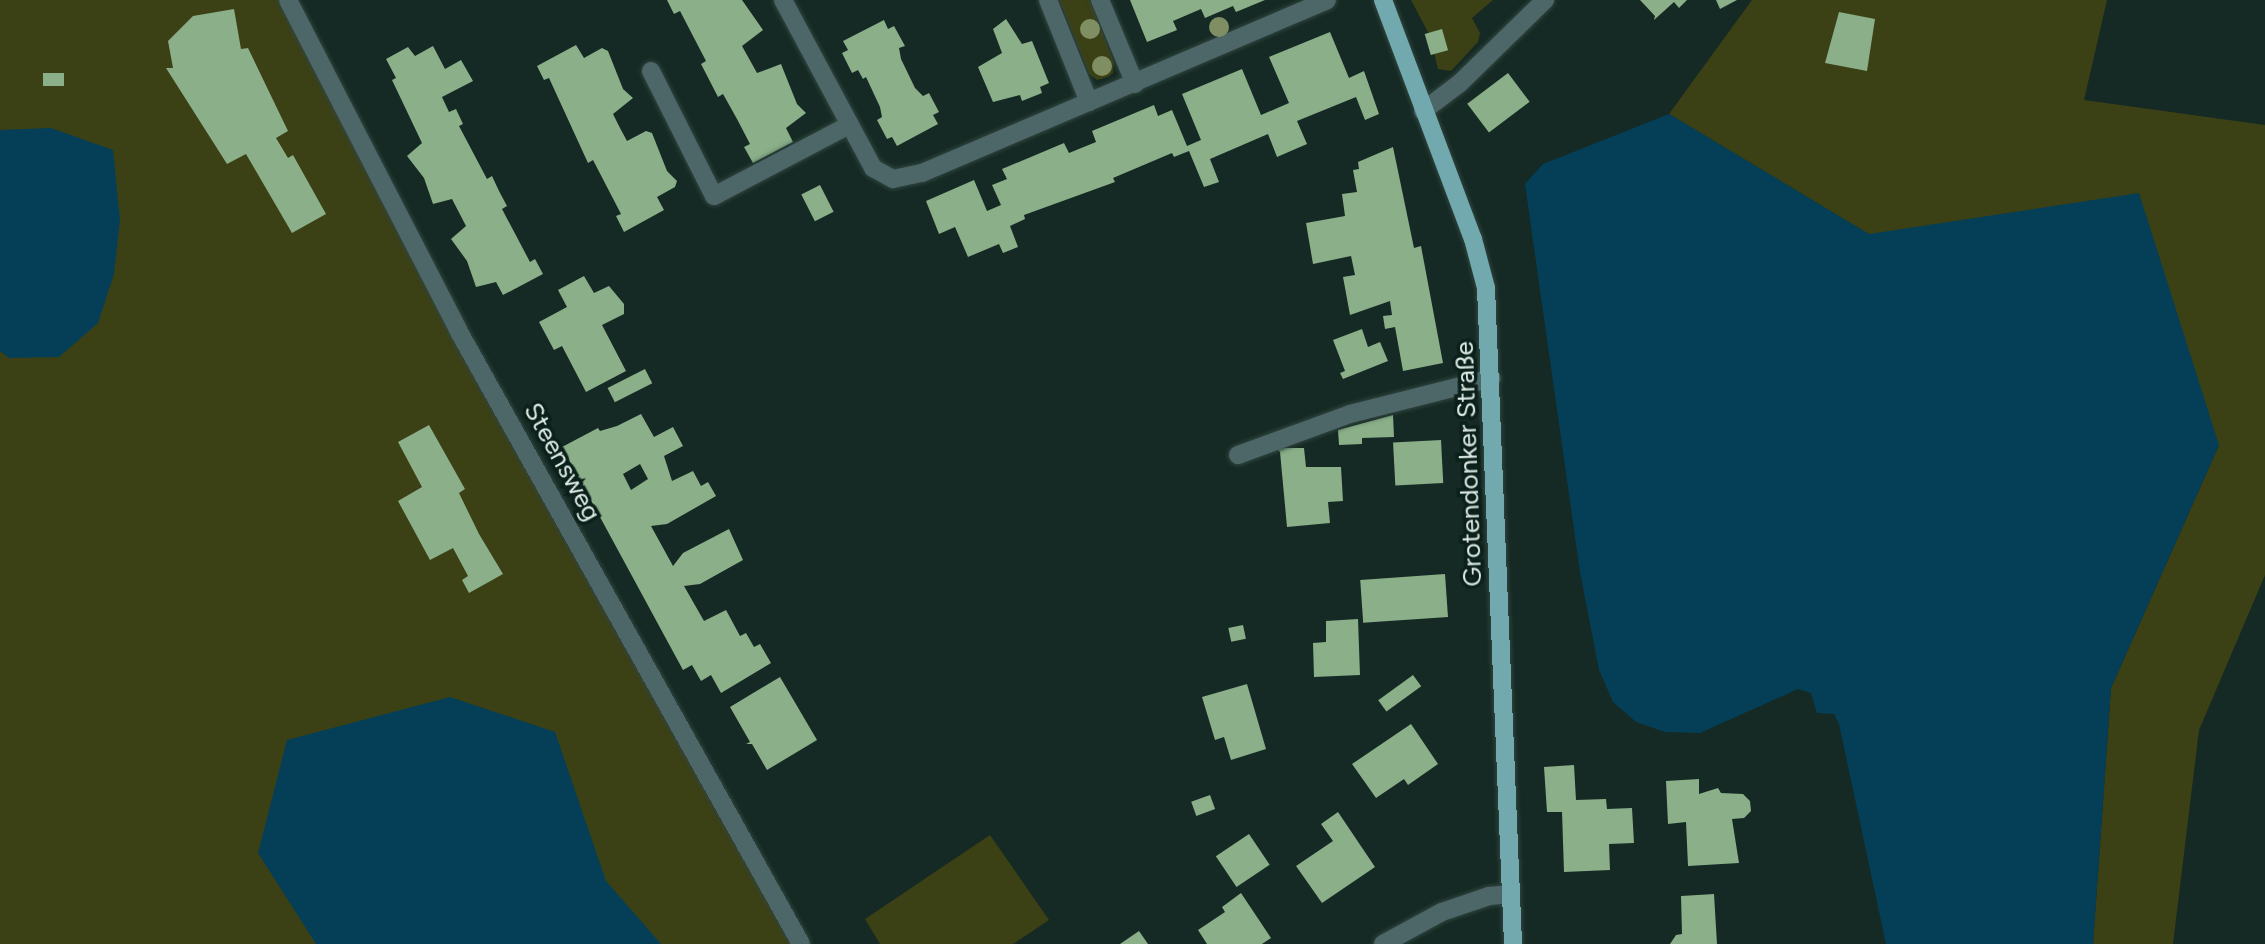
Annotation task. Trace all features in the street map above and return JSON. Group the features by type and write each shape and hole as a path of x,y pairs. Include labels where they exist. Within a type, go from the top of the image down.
{"main road":[{"name":"Grotendonker Straße","path":"1383,0 1481,265 1492,377 1513,944"}],"street":[{"name":"Steensweg","path":"288,0 458,330 801,944"},
{"path":"783,0 873,168 893,179 905,179 1135,84 1327,0"},
{"path":"1048,0 1089,102"},
{"path":"1100,0 1135,84"},
{"path":"1423,111 1460,83 1545,0"},
{"path":"651,71 713,196 849,125"},
{"path":"1238,454 1350,414 1492,377"},
{"path":"1383,944 1442,912 1489,896 1511,894"}],"green space":[{"path":"0,0 288,0 801,944 0,944"},
{"path":"1059,0 1090,0 1114,62 1113,73 1108,77 1097,80 1089,74"},
{"path":"1411,0 1493,0 1472,18 1480,33 1478,42 1451,71 1438,69 1430,36"},
{"path":"1752,0 2107,0 2084,100 2265,125 2265,575 2199,730 2173,944 2093,944 2111,688 2219,445 1669,114"},
{"path":"990,835 1049,920 1013,944 880,944 865,919"}],"water":[{"path":"1669,114 1869,234 2139,193 2219,445 2111,688 2093,944 1886,944 1839,724 1834,714 1817,713 1811,693 1798,689 1700,733 1665,732 1636,722 1613,702 1599,670 1580,572 1525,184 1543,164"},
{"path":"51,128 113,150 120,219 114,274 98,323 59,357 9,358 0,351 0,130"},
{"path":"450,697 555,732 606,881 661,944 316,944 258,853 287,740"}],"building":[{"path":"667,0 742,0 763,30 742,46 757,73 781,64 797,104 806,113 786,128 793,142 753,163 744,147 750,144 737,119 723,94 718,97 701,64 706,61 680,11 674,14"},
{"path":"1130,0 1265,0 1236,12 1233,6 1205,18 1201,9 1173,21 1177,30 1147,42"},
{"path":"1640,0 1687,0 1679,8 1674,2 1654,20 1655,16"},
{"path":"1716,0 1737,0 1720,9"},
{"path":"234,9 241,49 248,48 288,131 276,138 288,158 293,155 326,214 292,233 246,154 227,164 166,68 173,68 168,41 193,16"},
{"path":"1839,12 1875,19 1867,71 1825,63"},
{"path":"1006,19 1022,44 1032,41 1049,83 1040,87 1042,93 1022,101 1020,95 993,102 978,67 1002,53 993,29"},
{"path":"884,20 888,29 894,26 905,46 899,48 901,59 915,88 923,96 929,93 939,112 933,115 938,124 897,146 892,137 887,139 877,120 882,117 880,107 866,77 863,79 858,70 852,73 842,53 848,50 843,41"},
{"path":"1442,29 1448,50 1431,55 1425,34"},
{"path":"1330,32 1349,78 1364,71 1379,114 1365,120 1356,97 1297,121 1307,144 1277,157 1268,134 1210,159 1219,182 1204,187 1189,151 1174,157 1172,153 1113,178 1115,182 1024,215 1025,219 1010,226 1018,247 1003,253 999,244 968,257 955,227 939,234 926,201 974,180 987,211 1001,205 992,185 1007,179 1002,169 1064,143 1069,153 1096,142 1092,131 1154,105 1158,116 1172,110 1187,146 1201,140 1182,94 1242,69 1261,115 1289,103 1269,57"},
{"path":"576,45 584,58 602,48 608,51 623,89 633,98 613,114 620,128 627,141 646,131 652,133 667,171 677,181 675,187 657,197 664,210 624,232 616,216 621,214 593,160 588,163 549,78 544,80 537,66"},
{"path":"433,46 445,69 461,60 473,81 442,97 449,112 456,109 463,124 459,126 487,179 492,176 507,206 502,209 530,262 535,259 543,274 503,295 496,282 476,287 467,261 451,239 466,226 452,199 433,204 424,178 407,156 422,143 392,80 396,78 386,59 408,47 415,56"},
{"path":"43,73 64,73 64,86 43,86"},
{"path":"1508,73 1530,102 1489,132 1467,104"},
{"path":"1393,147 1414,248 1421,246 1443,363 1403,371 1395,327 1385,329 1383,316 1392,315 1390,301 1350,315 1343,277 1355,275 1351,256 1313,264 1306,223 1345,216 1342,194 1357,192 1353,170 1359,169 1358,162"},
{"path":"820,185 834,212 815,221 801,195"},
{"path":"584,276 594,293 609,286 624,304 624,314 602,325 626,371 586,392 562,346 554,350 539,322 567,307 558,290"},
{"path":"1362,329 1368,347 1380,342 1388,361 1343,379 1340,373 1345,371 1333,340"},
{"path":"645,369 652,383 615,402 608,388"},
{"path":"641,414 654,437 673,427 683,446 664,456 672,481 693,471 701,486 708,482 716,496 667,524 651,526 673,566 683,553 729,529 743,560 700,584 684,586 704,621 726,610 740,636 746,633 754,647 760,644 771,663 721,693 711,675 701,681 692,665 683,670 562,447 598,428 600,431","holes":["640,464 648,479 631,490 623,474"]},
{"path":"1393,415 1394,437 1362,438 1362,444 1339,445 1338,430"},
{"path":"429,425 465,489 459,493 503,574 469,593 462,580 468,576 453,548 430,560 398,501 422,487 398,442"},
{"path":"1441,440 1443,483 1395,485 1393,443"},
{"path":"1276,448 1304,448 1306,467 1341,467 1343,501 1328,502 1330,523 1287,527 1280,452"},
{"path":"1445,574 1448,617 1363,623 1360,580"},
{"path":"1358,619 1360,675 1314,677 1313,643 1326,642 1326,621"},
{"path":"1243,625 1246,639 1231,642 1228,628"},
{"path":"1413,675 1421,686 1386,712 1378,700"},
{"path":"780,677 817,740 767,770 752,744 746,744 750,742 730,707"},
{"path":"1247,684 1266,749 1231,760 1224,737 1215,740 1202,697"},
{"path":"1411,724 1438,764 1408,785 1404,779 1376,798 1352,764"},
{"path":"1574,765 1576,800 1606,799 1607,809 1632,808 1634,843 1609,844 1610,870 1564,872 1562,812 1547,812 1544,767"},
{"path":"1699,779 1699,794 1718,788 1721,793 1743,794 1750,801 1751,811 1744,818 1732,819 1739,863 1688,866 1686,822 1668,824 1666,781"},
{"path":"1210,795 1215,809 1196,816 1191,802"},
{"path":"1338,812 1375,867 1322,903 1296,866 1333,841 1321,824"},
{"path":"1249,834 1270,865 1237,887 1216,856"},
{"path":"1241,893 1271,938 1262,944 1207,944 1198,930 1225,912 1222,907"},
{"path":"1714,894 1717,944 1670,944 1676,935 1682,934 1681,896"},
{"path":"1139,931 1148,944 1120,944"}]}
